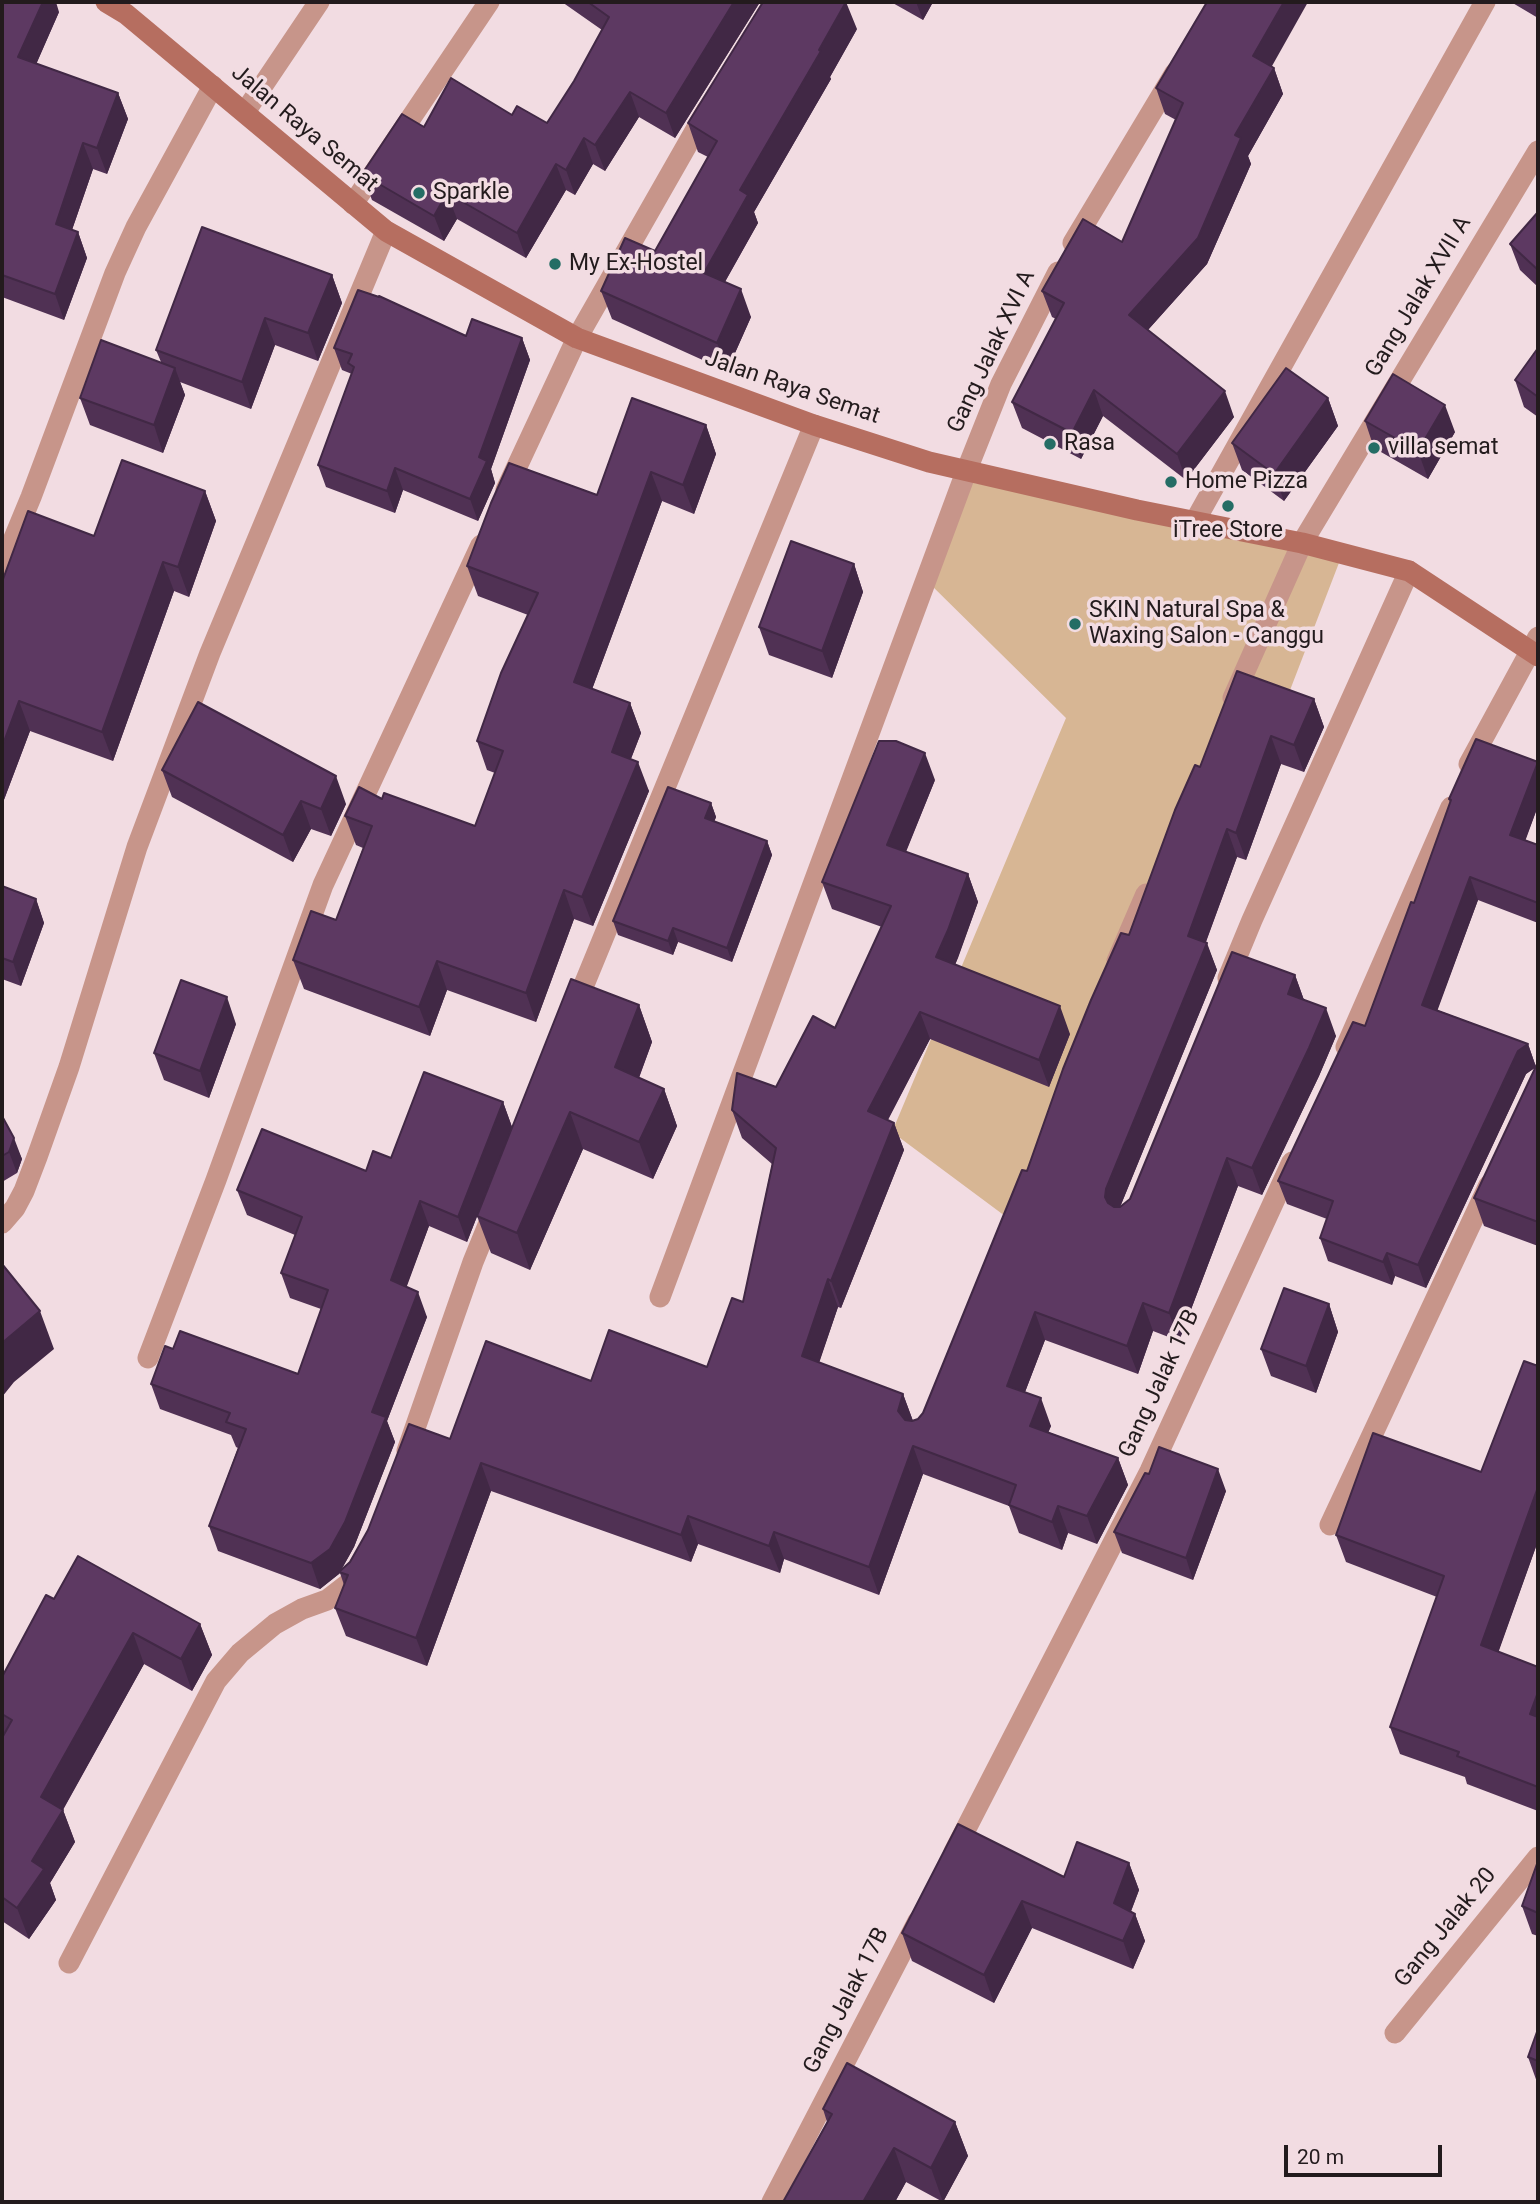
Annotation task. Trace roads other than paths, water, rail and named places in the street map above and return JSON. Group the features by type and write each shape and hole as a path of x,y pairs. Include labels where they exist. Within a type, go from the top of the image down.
{"street":[{"name":"Jalan Raya Semat","path":"106,2 126,14 386,231 576,338 814,425 966,472 1302,543 1409,571 1536,648"},
{"path":"244,112 319,2"},
{"path":"353,204 489,2"},
{"path":"1195,521 1485,2"},
{"name":"Gang Jalak XVI A","path":"660,1297 1001,384 1077,236 1182,60"},
{"path":"2,567 136,227 213,86"},
{"path":"148,1358 323,885 576,338 718,92"},
{"name":"Gang Jalak XVII A","path":"1224,720 1302,543 1538,151"},
{"path":"2,1223 15,1208 37,1157 69,1067 137,847 211,653 386,231"},
{"path":"565,1031 814,425"},
{"path":"1221,995 1409,571"},
{"path":"1336,1069 1461,783 1496,712 1536,648"},
{"path":"1106,985 1156,871"},
{"name":"Gang Jalak 17B","path":"943,1872 1150,1471 1302,1142"},
{"path":"1330,1525 1498,1167"},
{"path":"400,1469 473,1262 504,1185"},
{"path":"69,1963 216,1681 240,1653 275,1624 302,1609 327,1600 349,1583 371,1541"},
{"name":"Gang Jalak 20","path":"1395,2033 1538,1857"},
{"name":"Gang Jalak 17B","path":"772,2202 924,1909"}],"place":[{"name":"Sparkle","path":"419,193"},
{"name":"My Ex-Hostel","path":"555,264"},
{"name":"Rasa","path":"1050,444"},
{"name":"villa semat","path":"1374,448"},
{"name":"Home Pizza","path":"1171,482"},
{"name":"iTree Store","path":"1228,506"},
{"name":"SKIN Natural Spa & Waxing Salon - Canggu","path":"1075,624"}]}
